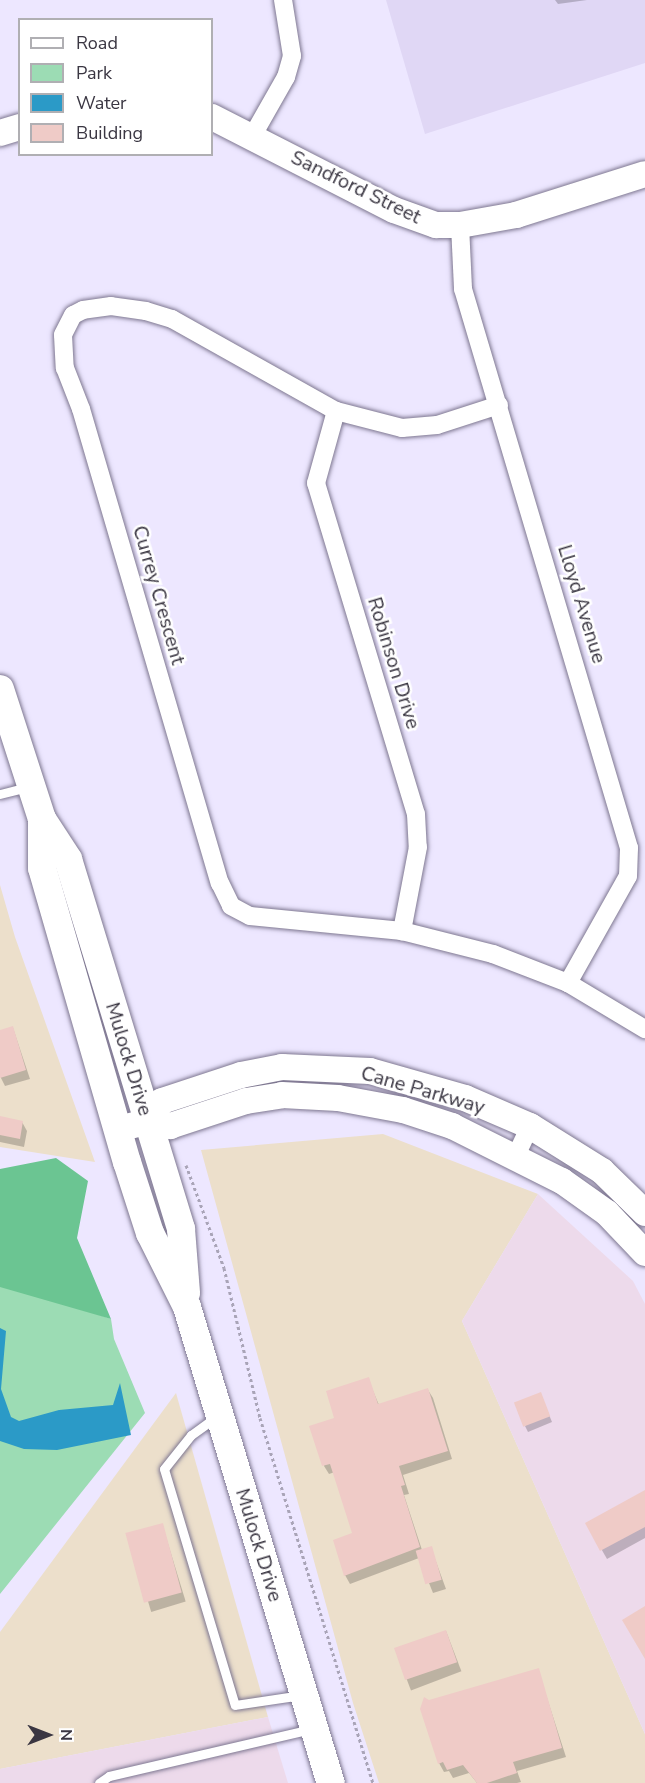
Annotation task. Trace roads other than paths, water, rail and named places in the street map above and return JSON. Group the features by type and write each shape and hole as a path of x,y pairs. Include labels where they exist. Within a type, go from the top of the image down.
{"main road":[{"name":"Sandford Street","path":"213,117 253,135 394,210 436,225 460,225 516,215 645,174"},
{"path":"0,133 18,128"},
{"name":"Mulock Drive","path":"0,688 42,819 68,859 181,1229 187,1307"},
{"name":"Mulock Drive","path":"42,819 42,868 119,1130 150,1233 187,1307 331,1783"},
{"name":"Cane Parkway","path":"148,1121 162,1101 241,1075 282,1067 370,1071 465,1098 530,1125 602,1171 645,1213"},
{"name":"Cane Parkway","path":"119,1130 148,1121 170,1126 246,1101 282,1095 338,1098 403,1110 452,1126 562,1181 607,1214 645,1253"}],"street":[{"path":"253,135 286,77 292,56 283,0"},
{"name":"Lloyd Avenue","path":"460,225 463,289 629,848 628,876 568,983"},
{"name":"Currey Crescent","path":"499,405 437,424 402,429 336,411 172,319 146,311 111,306 83,310 73,315 63,335 65,368 81,409 220,883 231,906 240,914 266,919 402,931 493,954 568,983 645,1029"},
{"name":"Robinson Drive","path":"336,411 316,483 416,814 418,847 402,931"},
{"path":"515,1158 530,1125"}],"lane":[{"path":"0,794 30,786"},
{"path":"219,1415 190,1435 165,1469 235,1705 278,1701 304,1694"},
{"path":"99,1783 109,1776 314,1728"}],"water":[{"path":"0,1328 6,1331 1,1389 11,1417 19,1421 59,1410 113,1405 120,1383 131,1435 57,1450 24,1449 0,1441"}]}
